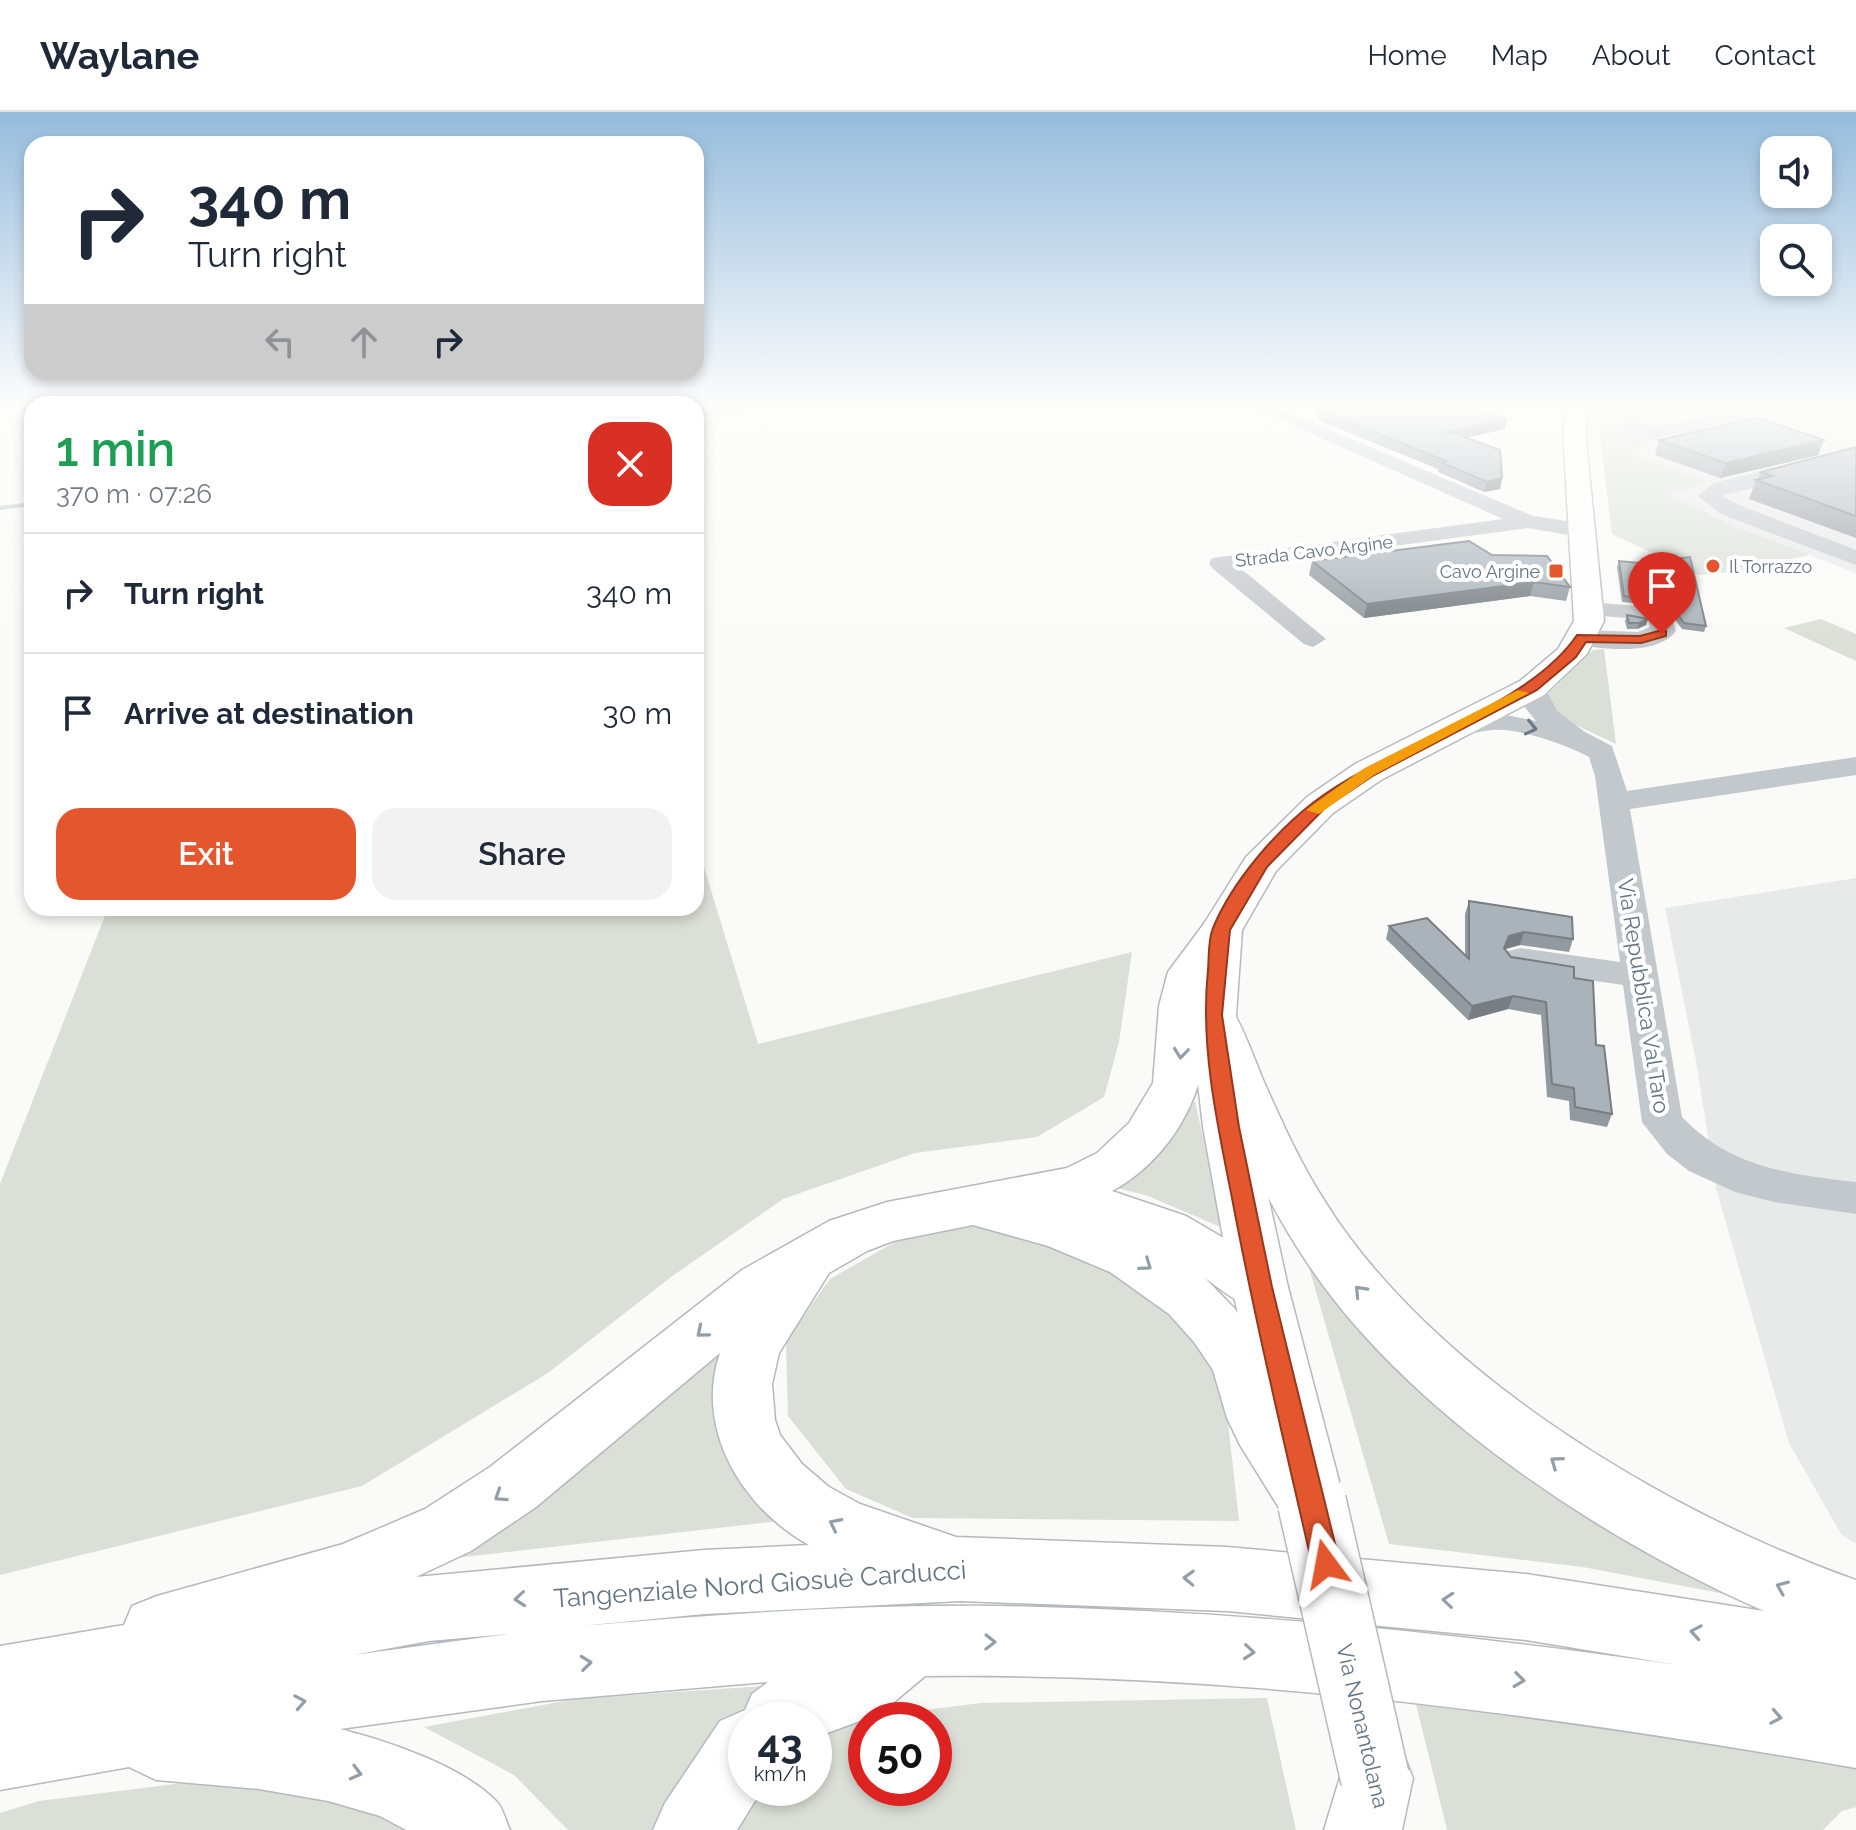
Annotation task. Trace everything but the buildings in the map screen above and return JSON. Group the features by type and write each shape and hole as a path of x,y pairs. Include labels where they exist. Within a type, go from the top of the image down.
{"main road":[{"path":"1577,484 1586,624"},
{"name":"Via Nonantolana","path":"1374,1813 1312,1503 1260,1287 1228,1127 1213,1015 1221,930 1260,865 1320,805 1368,772 1532,688 1571,654 1586,624"},
{"path":"0,1682 93,1649 350,1574 448,1530 513,1487 762,1286 848,1236 887,1222 967,1205 1035,1196 1079,1185 1115,1166 1147,1136 1177,1083 1182,1049 1182,1006 1190,972 1221,930"},
{"path":"1213,1015 1255,1123 1309,1221 1348,1278 1406,1340 1487,1411 1581,1480 1701,1551 1792,1592 1856,1613"},
{"path":"1035,1196 1105,1209 1152,1223 1194,1244 1260,1287"},
{"path":"967,1205 1088,1236 1134,1257 1178,1287 1214,1325 1238,1360 1260,1425 1312,1503"},
{"path":"813,1259 782,1296 754,1346 742,1384 747,1429 756,1451 774,1480 806,1508 871,1540 961,1569"},
{"name":"Tangenziale Nord Giosuè Carducci","path":"0,1682 429,1608 704,1582 961,1569 1227,1579 1526,1607 1856,1660"},
{"path":"813,1702 856,1688 912,1641"},
{"path":"0,1753 446,1677 710,1650 912,1641 1161,1644 1414,1666 1694,1702 1856,1731"},
{"path":"85,1738 260,1750 310,1760 370,1777 425,1798 471,1830"},
{"path":"692,1830 728,1775"}],"street":[{"name":"Strada Cavo Argine","path":"1440,484 1528,522 1580,530"},
{"path":"1733,484 1721,487 1708,496 1714,503 1856,558"},
{"name":"Strada Cavo Argine","path":"1313,639 1220,563 1528,522"},
{"path":"1625,610 1632,631 1622,640 1586,624 1625,610"},
{"name":"Via Repubblica Val Taro","path":"1532,688 1533,702 1542,713 1575,738 1602,752 1613,799 1662,1122 1681,1146 1715,1169 1760,1185 1856,1198"},
{"name":"Via Repubblica Val Taro","path":"1454,729 1496,721 1575,738"},
{"path":"1613,799 1634,800 1856,766"},
{"path":"1521,959 1641,976"}],"shaded area":[{"path":"1606,484 1702,484 1668,494 1733,526 1810,555 1738,571 1699,575 1612,534"},
{"path":"1697,484 1856,484 1856,573 1733,526 1667,493"},
{"path":"1821,619 1856,634 1856,661 1784,628"},
{"path":"1604,649 1616,744 1557,716 1545,697 1593,650"},
{"path":"704,867 758,1044 1132,952 1119,1042 1104,1097 1037,1137 915,1153 783,1199 671,1277 548,1373 362,1486 0,1575 0,1184 105,916 704,916"},
{"path":"1856,878 1856,1544 1841,1534 1789,1443 1716,1188 1696,1061 1665,908"},
{"path":"1195,1101 1223,1228 1148,1196 1106,1185 1158,1151"},
{"path":"1290,1202 1491,1423 1824,1613 1583,1567 1389,1544"},
{"path":"991,1220 1133,1267 1221,1360 1239,1521 913,1518 846,1489 788,1416 786,1341 830,1279 902,1238"},
{"path":"760,1308 737,1354 797,1519 446,1559"},
{"path":"779,1685 761,1702 728,1702 728,1734 711,1750 665,1830 568,1830 514,1775 424,1727 575,1699"},
{"path":"1414,1696 1856,1759 1856,1807 1842,1811 1823,1830 1447,1830"},
{"path":"1267,1698 1296,1830 738,1830 746,1806 832,1806 832,1722 848,1720 848,1806 952,1806 952,1707 981,1703"},
{"path":"255,1774 419,1830 0,1830 0,1813 39,1801"}],"waterway":[{"path":"0,508 24,505"}],"slow traffic":[{"path":"1313,810 1368,772 1522,693"}],"place":[{"name":"Il Torrazzo","path":"1713,566"},
{"name":"Cavo Argine","path":"1556,571"}],"route":[{"path":"1326,1564 1260,1287 1228,1127 1213,1015 1221,930 1260,865 1289,832 1320,805 1368,772 1532,688 1571,654 1582,638 1641,640 1662,634"}]}
